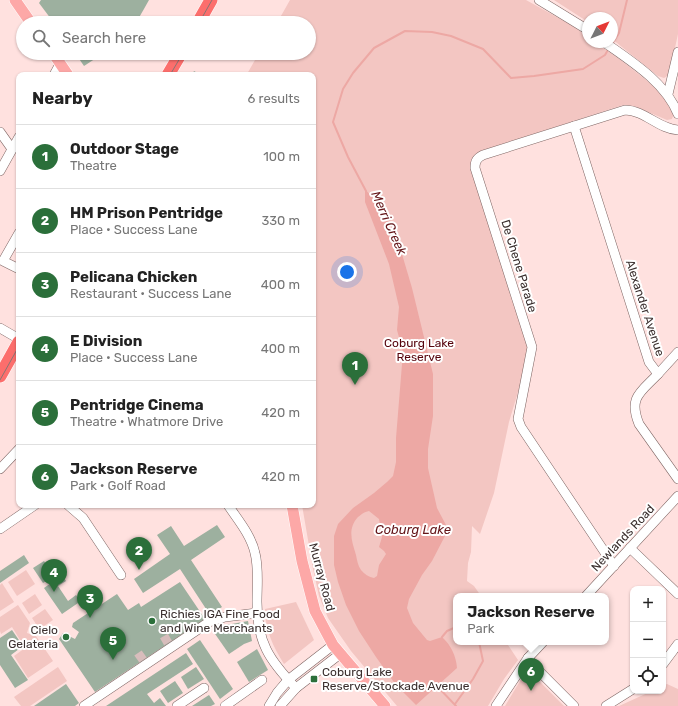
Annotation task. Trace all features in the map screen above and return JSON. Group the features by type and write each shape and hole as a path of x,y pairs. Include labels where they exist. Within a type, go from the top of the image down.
{"highway":[{"path":"202,16 210,0"},
{"path":"170,72 177,60"},
{"path":"0,376 16,346"}],"main road":[{"path":"14,0 26,16"},
{"path":"57,60 66,72"},
{"name":"Murray Road","path":"293,508 302,560 315,611 333,645 386,706"}],"street":[{"path":"539,0 582,26"},
{"path":"612,48 628,59 668,94 678,114"},
{"path":"668,94 678,52"},
{"path":"56,72 60,64"},
{"name":"De Chene Parade","path":"614,566 521,427 518,419 532,348 475,162 483,155 625,110 632,110 670,129 678,130"},
{"name":"Alexander Avenue","path":"574,126 649,362 658,374 638,394 635,400 635,415 639,424 678,479"},
{"path":"0,132 12,149"},
{"path":"0,171 16,142"},
{"path":"16,238 3,261 16,268"},
{"path":"0,328 16,338"},
{"path":"658,374 678,352"},
{"path":"0,469 16,452"},
{"name":"Newlands Road","path":"589,593 678,496"},
{"path":"0,529 31,508"},
{"path":"71,508 83,518 121,574"},
{"path":"230,508 249,536 255,553 257,574 257,613 263,642 275,665 296,688"},
{"path":"630,548 678,594"},
{"path":"87,705 144,662 199,628 216,619 257,613"},
{"path":"666,660 678,644"},
{"path":"269,706 277,693 288,680 333,645"},
{"path":"496,706 528,658 540,645"},
{"path":"280,706 296,688 340,654"},
{"path":"528,658 535,668 574,706"},
{"path":"225,706 262,680"},
{"path":"177,706 204,688"},
{"path":"606,706 630,691"}],"green space":[{"name":"Coburg Lake Reserve","path":"290,0 526,0 582,33 582,48 604,48 622,61 660,91 674,113 672,119 667,120 634,106 623,105 485,150 476,156 530,352 509,422 494,493 480,534 472,526 471,552 468,563 467,581 474,586 479,593 453,593 453,645 508,645 518,660 504,679 488,706 397,706 351,651 328,618 319,596 303,508 316,508 316,72 248,72 255,60 316,60 316,16 281,16"},
{"path":"554,0 678,0 678,34 669,75 664,78 658,76 618,44 618,12 582,12 582,18"},
{"path":"26,570 35,584 17,596 8,582"},
{"path":"2,583 14,602 0,611 0,585"},
{"path":"35,594 42,605 29,614 22,603"},
{"path":"296,602 314,640 284,664 270,638 266,624 265,609"},
{"path":"18,605 30,623 27,633 36,636 53,661 28,678 14,656 25,648 12,627 1,634 0,631 0,617"},
{"path":"45,609 53,620 44,626 36,624 32,618"},
{"path":"58,667 67,681 30,706 21,706 14,697"},
{"path":"532,674 564,706 505,706 523,676"},
{"path":"666,684 678,689 678,706 619,706 645,694 666,694"}],"water":[{"name":"Coburg Lake","path":"365,189 385,212 394,227 412,288 433,374 433,416 428,449 428,468 437,508 446,525 445,536 409,599 407,608 413,623 427,640 430,641 442,637 445,640 456,659 457,668 416,705 396,685 359,631 346,605 334,565 334,536 338,524 353,508 374,493 393,476 396,462 396,438 403,352 397,330 399,307 389,264 365,202","holes":["369,511 379,519 382,537 379,547 386,554 379,565 377,576 374,578 365,574 359,567 351,531 352,526 358,517 363,513"]}],"building":[{"path":"41,0 149,0 140,16 49,16 39,3"},
{"path":"80,60 93,60 84,66"},
{"path":"217,525 225,537 191,560 222,607 210,615 180,569 143,593 134,579 170,554 157,535 171,526 184,546"},
{"path":"24,555 29,563 0,583 0,571"},
{"path":"44,561 49,568 59,561 63,566 52,573 54,576 43,583 33,568"},
{"path":"62,575 66,581 58,586 68,601 76,595 81,601 62,614 44,588"},
{"path":"180,582 205,619 95,692 59,639 63,633 75,639 79,632 72,627 73,623 117,594 128,610 139,603 141,607"},
{"path":"248,621 252,641 244,644 229,654 213,631 221,626"},
{"path":"12,630 23,646 11,655 28,680 15,688 0,665 0,638"},
{"path":"200,640 233,689 220,699 187,649"},
{"path":"257,649 268,670 249,682 237,662"},
{"path":"186,653 193,664 147,694 154,703 160,698 166,706 106,706"},
{"path":"196,667 204,679 188,689 181,677"},
{"path":"175,681 183,693 168,703 160,691"},
{"path":"66,684 79,703 75,706 34,706"},
{"path":"209,695 215,704 211,706 192,706"}],"waterway":[{"name":"Merri Creek","path":"618,35 627,0"},
{"name":"Merri Creek","path":"366,191 348,157 333,122 343,89 353,73 374,48 405,31 432,32 451,36 483,49 511,78 583,69 605,55 609,48"},
{"path":"442,637 447,631 453,628"},
{"path":"455,704 473,679 483,661 480,645"},
{"name":"Merri Creek","path":"436,685 456,706"}],"tunnel":[{"path":"164,636 168,643"},
{"path":"138,653 143,660"}],"tram line":[{"path":"203,16 212,0"},
{"path":"172,72 179,60"},
{"path":"0,380 16,351"}],"place":[{"name":"Outdoor Stage","path":"355,385"},
{"name":"HM Prison Pentridge","path":"139,570"},
{"name":"E Division","path":"54,592"},
{"name":"Pelicana Chicken","path":"90,618"},
{"name":"Richies IGA Fine Food and Wine Merchants","path":"152,621"},
{"name":"Cielo Gelateria","path":"66,637"},
{"name":"Pentridge Cinema","path":"113,660"},
{"name":"Coburg Lake Reserve/Stockade Avenue","path":"314,679"},
{"name":"Jackson Reserve","path":"531,691"}]}
